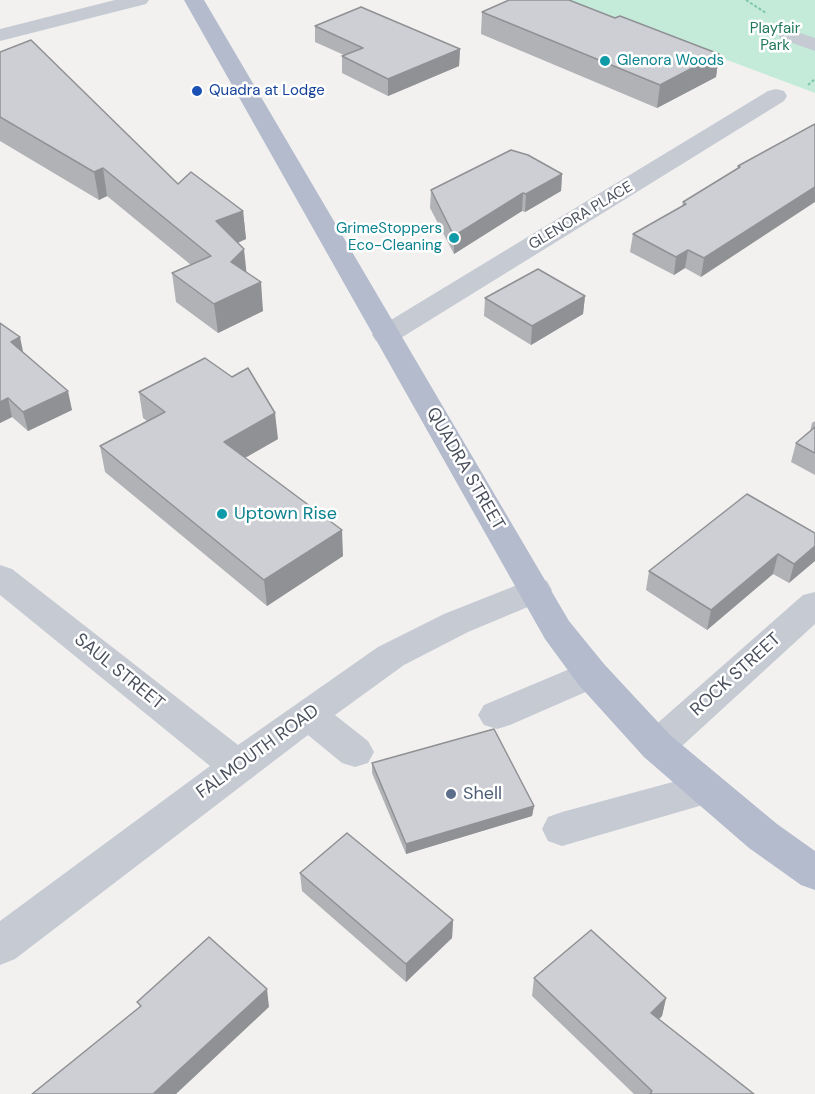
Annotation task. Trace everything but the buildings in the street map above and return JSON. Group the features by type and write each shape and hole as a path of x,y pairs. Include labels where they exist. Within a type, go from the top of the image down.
{"main road":[{"name":"QUADRA STREET","path":"194,0 557,630 591,674 657,746 763,836 815,873"}],"street":[{"path":"0,35 139,0"},
{"path":"788,35 815,45"},
{"name":"GLENORA PLACE","path":"386,335 776,96"},
{"name":"SAUL STREET","path":"0,577 237,766"},
{"name":"FALMOUTH ROAD","path":"0,946 237,766 391,656 456,623 535,590"},
{"name":"ROCK STREET","path":"657,746 815,604"},
{"path":"497,715 591,674"},
{"path":"309,715 355,752"},
{"path":"562,829 706,789"}],"green space":[{"name":"Playfair Park","path":"567,0 815,0 815,93 722,58"}],"place":[{"name":"Glenora Woods","path":"605,61"},
{"name":"Quadra at Lodge","path":"197,91"},
{"name":"GrimeStoppers Eco-Cleaning","path":"454,238"},
{"name":"Uptown Rise","path":"222,514"},
{"name":"Shell","path":"451,794"}]}
